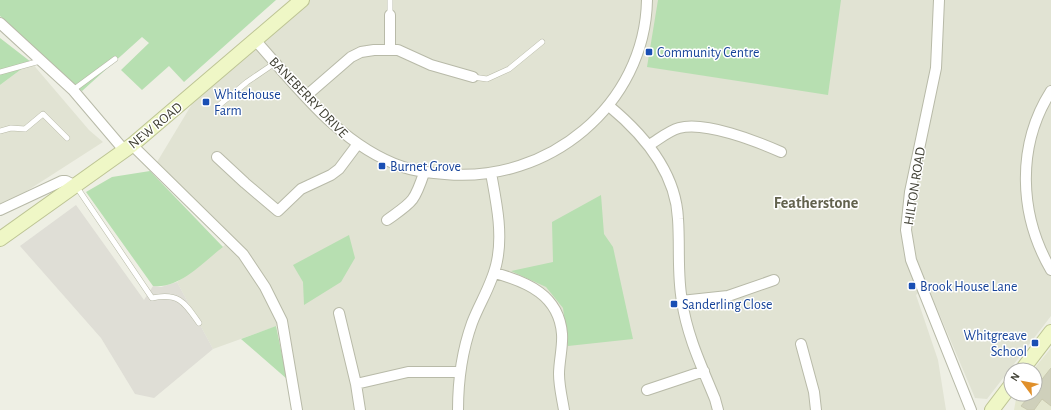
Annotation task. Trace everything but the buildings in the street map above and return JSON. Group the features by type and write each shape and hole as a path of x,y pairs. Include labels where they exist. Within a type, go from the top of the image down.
{"street":[{"name":"NEW ROAD","path":"0,239 128,148 256,41 302,0"},
{"name":"BANEBERRY DRIVE","path":"256,41 335,128 357,145 403,167 424,173 455,176 491,173 529,163 559,150 593,122 609,106 636,57 644,28 647,0"},
{"name":"HILTON ROAD","path":"939,0 936,68 910,192 906,230 911,260 971,410"},
{"path":"390,15 390,49"},
{"path":"0,23 28,47 40,61 73,90 128,148 243,254 265,287 282,321 297,410"},
{"path":"306,96 351,57 361,52 390,49 398,50 431,65 473,77"},
{"path":"1051,91 1045,101 1036,124 1025,170 1026,197 1034,235 1051,270"},
{"path":"609,106 624,118 649,145 666,174 675,199 678,218 679,278 688,331 718,410"},
{"path":"649,145 679,128 690,127 743,137 780,152"},
{"path":"217,157 278,211 301,189 339,169 357,145"},
{"path":"386,220 411,203 416,197 424,173"},
{"path":"458,410 459,372 472,323 495,273 498,259 499,230 491,173"},
{"path":"0,210 62,181 66,181 76,186"},
{"path":"495,273 533,286 548,300 555,310 560,322 562,335 559,373 564,410"},
{"path":"682,301 728,296 774,280"},
{"path":"339,313 356,384 360,410"},
{"path":"1028,362 1051,332"},
{"path":"801,344 814,392 816,410"},
{"path":"647,390 704,371"},
{"path":"356,384 408,372 459,372"},
{"path":"993,409 1003,396"}],"lane":[{"path":"390,0 390,15"},
{"path":"473,77 487,79 510,69 542,42"},
{"path":"73,90 115,59"},
{"path":"0,72 40,61"},
{"path":"217,107 247,82 275,63"},
{"path":"0,131 11,128 25,129 43,114 67,138"},
{"path":"76,186 152,298 164,295 175,297 184,302 200,323"}],"shaded area":[{"path":"308,0 1051,0 1051,316 1016,362 1003,362 1003,378 987,399 975,398 927,285 916,295 938,360 946,410 302,410 288,322 213,349 177,282 234,238 157,162 192,104"},
{"path":"31,62 89,130 103,142 0,207 0,85"},
{"path":"76,205 144,300 153,286 161,287 177,282 213,349 154,398 135,394 101,338 20,246"},
{"path":"1051,348 1051,410 1014,410 1016,402 1043,402 1043,362 1040,362"}],"green space":[{"path":"0,0 276,0 184,82 169,66 142,90 121,70 149,43 142,37 82,91 0,16"},
{"path":"658,0 841,0 828,95 647,67"},
{"path":"0,38 31,62 0,85"},
{"path":"150,171 223,247 182,279 163,286 153,286 86,192 112,177"},
{"path":"601,195 604,234 613,247 633,339 568,346 563,308 546,287 511,271 553,262 552,222"},
{"path":"349,235 355,258 341,282 304,305 303,282 293,265"},
{"path":"276,326 287,379 241,339"}],"place":[{"name":"Community Centre","path":"649,52"},
{"name":"Whitehouse Farm","path":"206,102"},
{"name":"Burnet Grove","path":"382,166"},
{"name":"Brook House Lane","path":"912,286"},
{"name":"Sanderling Close","path":"674,304"},
{"name":"Whitgreave School","path":"1035,343"}],"district":[{"name":"Featherstone","path":"816,202"}]}
